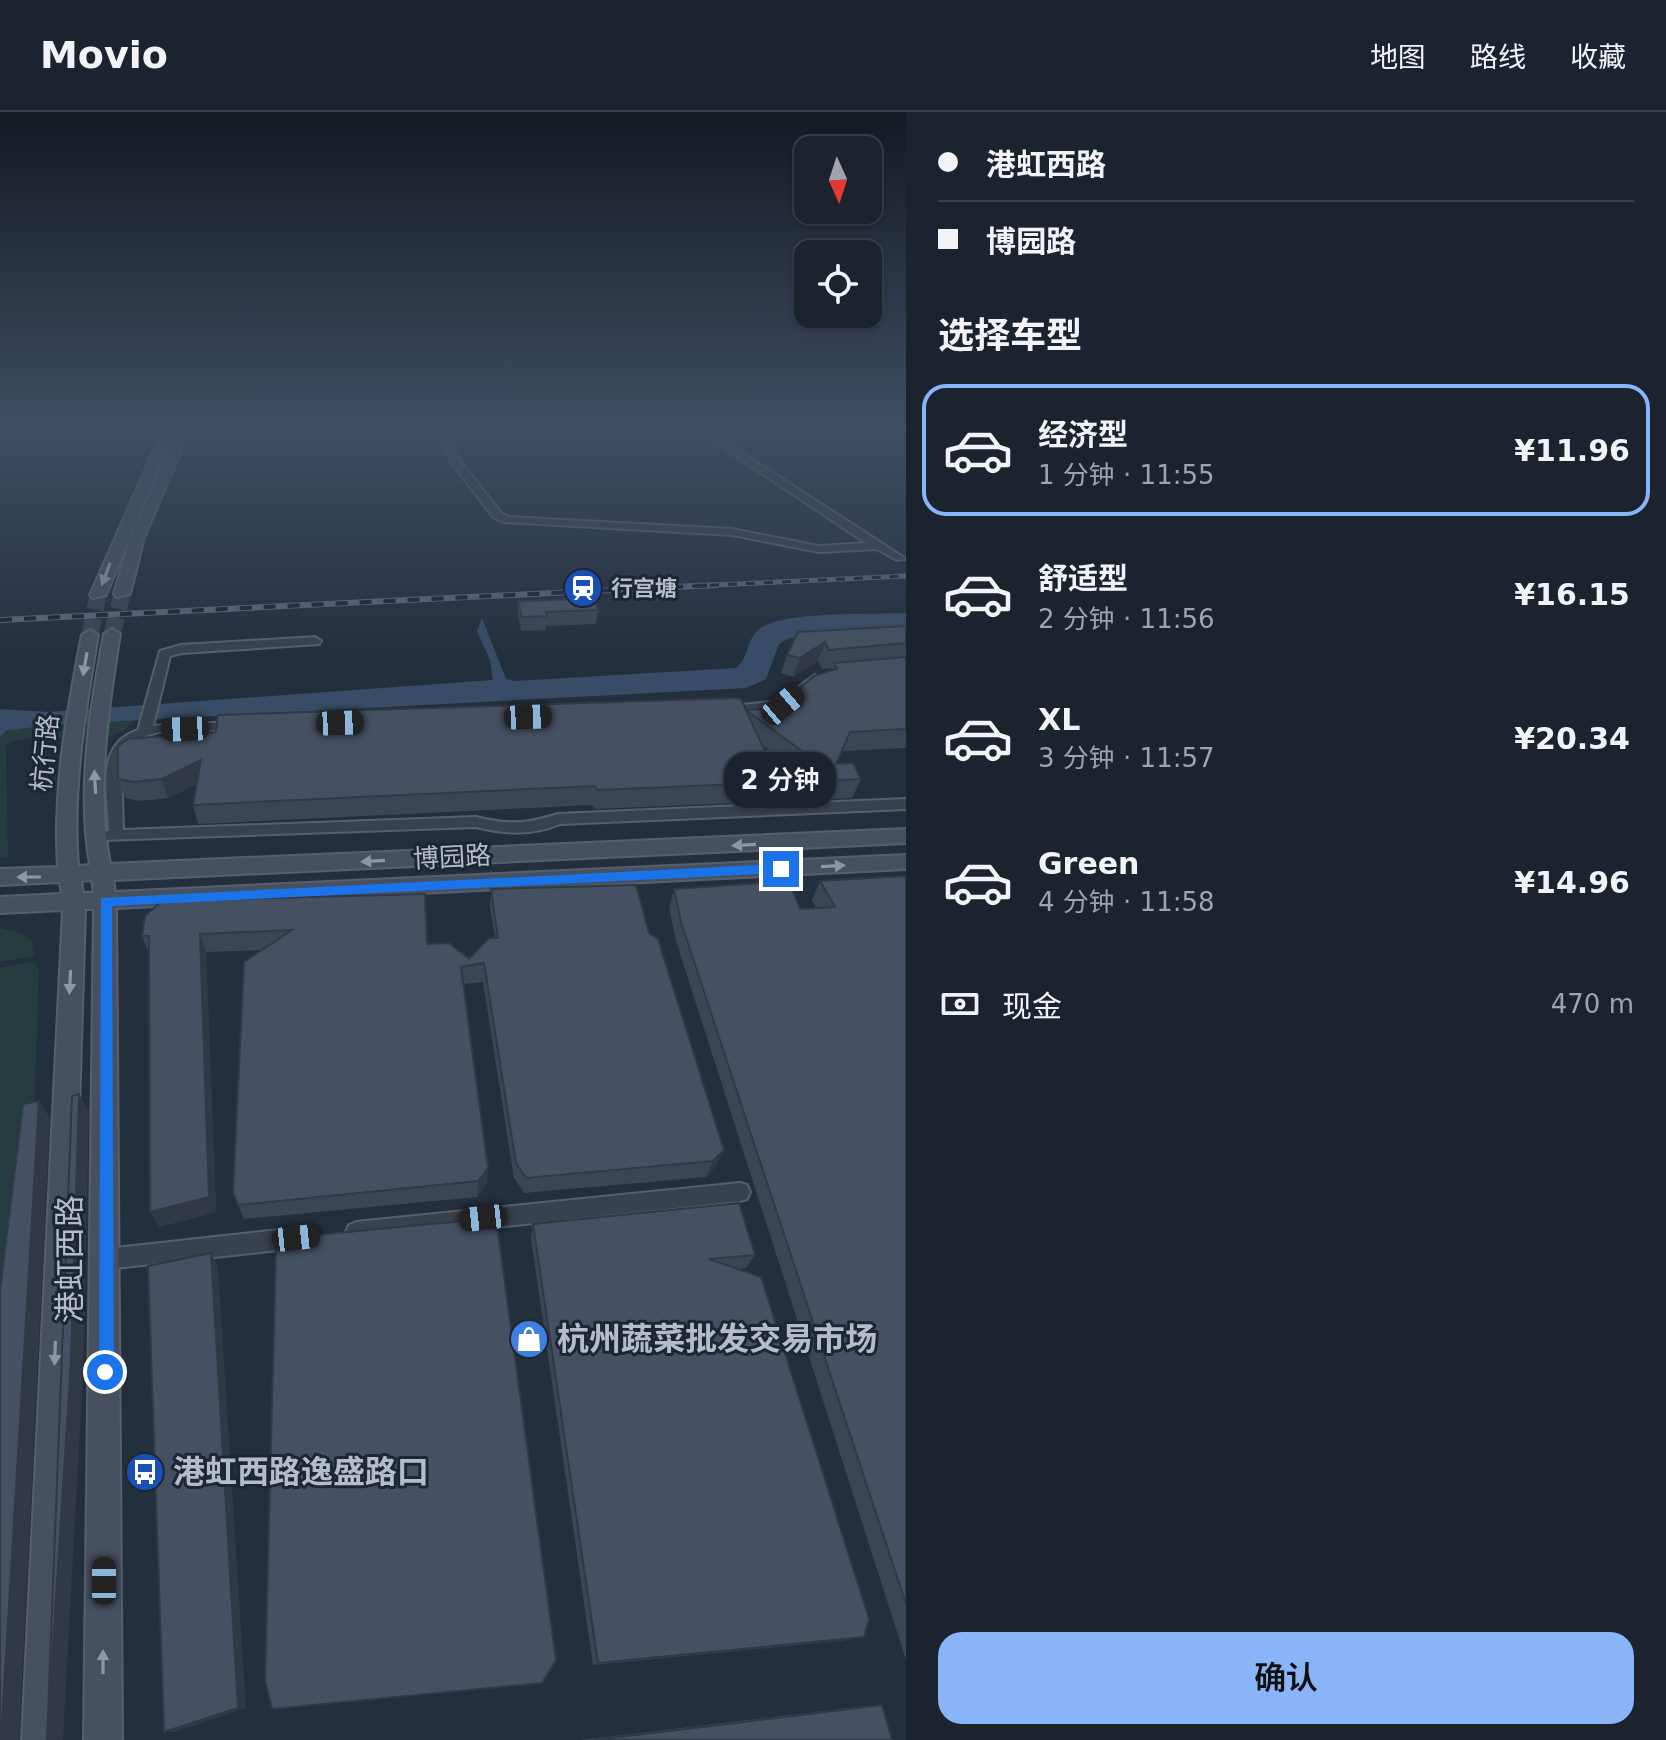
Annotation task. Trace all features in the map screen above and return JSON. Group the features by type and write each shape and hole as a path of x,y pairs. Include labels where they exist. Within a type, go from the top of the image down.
{"main road":[{"path":"98,595 140,504"},
{"path":"122,594 148,504"},
{"name":"杭行路","path":"104,888 106,836 96,726 112,634"},
{"name":"杭行路","path":"71,890 68,784 73,727 90,635"},
{"name":"博园路","path":"0,905 71,890 524,853 906,836"},
{"name":"博园路","path":"104,888 906,862"},
{"name":"博园路","path":"0,877 71,890"},
{"name":"港虹西路","path":"103,1740 106,1259 104,888"},
{"name":"港虹西路","path":"41,1740 71,890"}],"street":[{"path":"488,504 497,515 507,520 732,532 832,550 879,546"},
{"path":"815,504 901,558"},
{"path":"146,726 164,654 181,649 315,641"},
{"path":"715,711 783,705 818,676 833,673"},
{"path":"247,727 146,726 127,737 118,746 114,757 106,836 476,822 538,829 558,819 906,804"},
{"path":"518,829 524,853"},
{"path":"106,1259 740,1192"}],"green space":[{"path":"134,720 122,731 108,737 21,739 6,745 8,857 0,858 0,737 26,726 44,723"},
{"path":"0,928 21,933 32,941 34,956 0,962"},
{"path":"33,961 39,970 25,1372 0,1557 0,968"}],"water":[{"path":"906,613 906,630 789,638 779,644 766,679 746,688 48,725 6,731 0,737 0,709 48,712 493,680 490,660 477,631 482,618 506,679 515,681 736,668 743,660 753,635 768,624 805,617"}],"building":[{"path":"594,596 598,610 546,612 547,616 522,617 518,601 577,599"},
{"path":"906,626 906,643 829,650 825,642 800,658 787,655 798,632"},
{"path":"906,657 906,729 850,732 836,764 853,763 861,779 598,790 595,786 193,805 201,760 162,779 133,782 118,779 118,746 128,739 216,732 218,715 736,698 741,699 746,710 802,706 799,694 802,686 814,676 837,669 834,663","holes":["746,710 821,765 772,767"]},
{"path":"906,876 906,1604 681,922 674,889 789,881 800,909 835,907 820,881"},
{"path":"636,885 649,933 658,939 724,1150 713,1161 526,1178 516,1163 484,963 461,967 488,1168 478,1181 238,1205 233,1192 244,962 292,930 200,934 209,1197 150,1212 149,936 142,936 145,916 162,901 425,894 427,944 449,943 469,959 489,938 498,938 491,889"},
{"path":"79,1094 71,1361 47,1740 72,1096"},
{"path":"39,1101 0,1740 0,1289 23,1104"},
{"path":"739,1203 755,1255 709,1259 761,1277 869,1619 864,1637 598,1663 533,1224"},
{"path":"484,1219 498,1232 556,1660 542,1683 272,1709 265,1680 276,1246 284,1238"},
{"path":"211,1253 238,1708 164,1732 148,1266"},
{"path":"882,1705 892,1740 595,1740"}],"tunnel":[{"path":"112,634 122,594"},
{"path":"90,635 98,595"}],"railway":[{"path":"710,585 906,576"},
{"path":"0,620 710,585"},
{"path":"674,587 710,585"},
{"path":"710,585 716,585"}],"place":[{"name":"行宫塘","path":"583,588"},
{"name":"杭州蔬菜批发交易市场","path":"529,1339"},
{"name":"港虹西路逸盛路口","path":"145,1472"}],"route":[{"path":"105,1372 105,902 781,869"}]}
